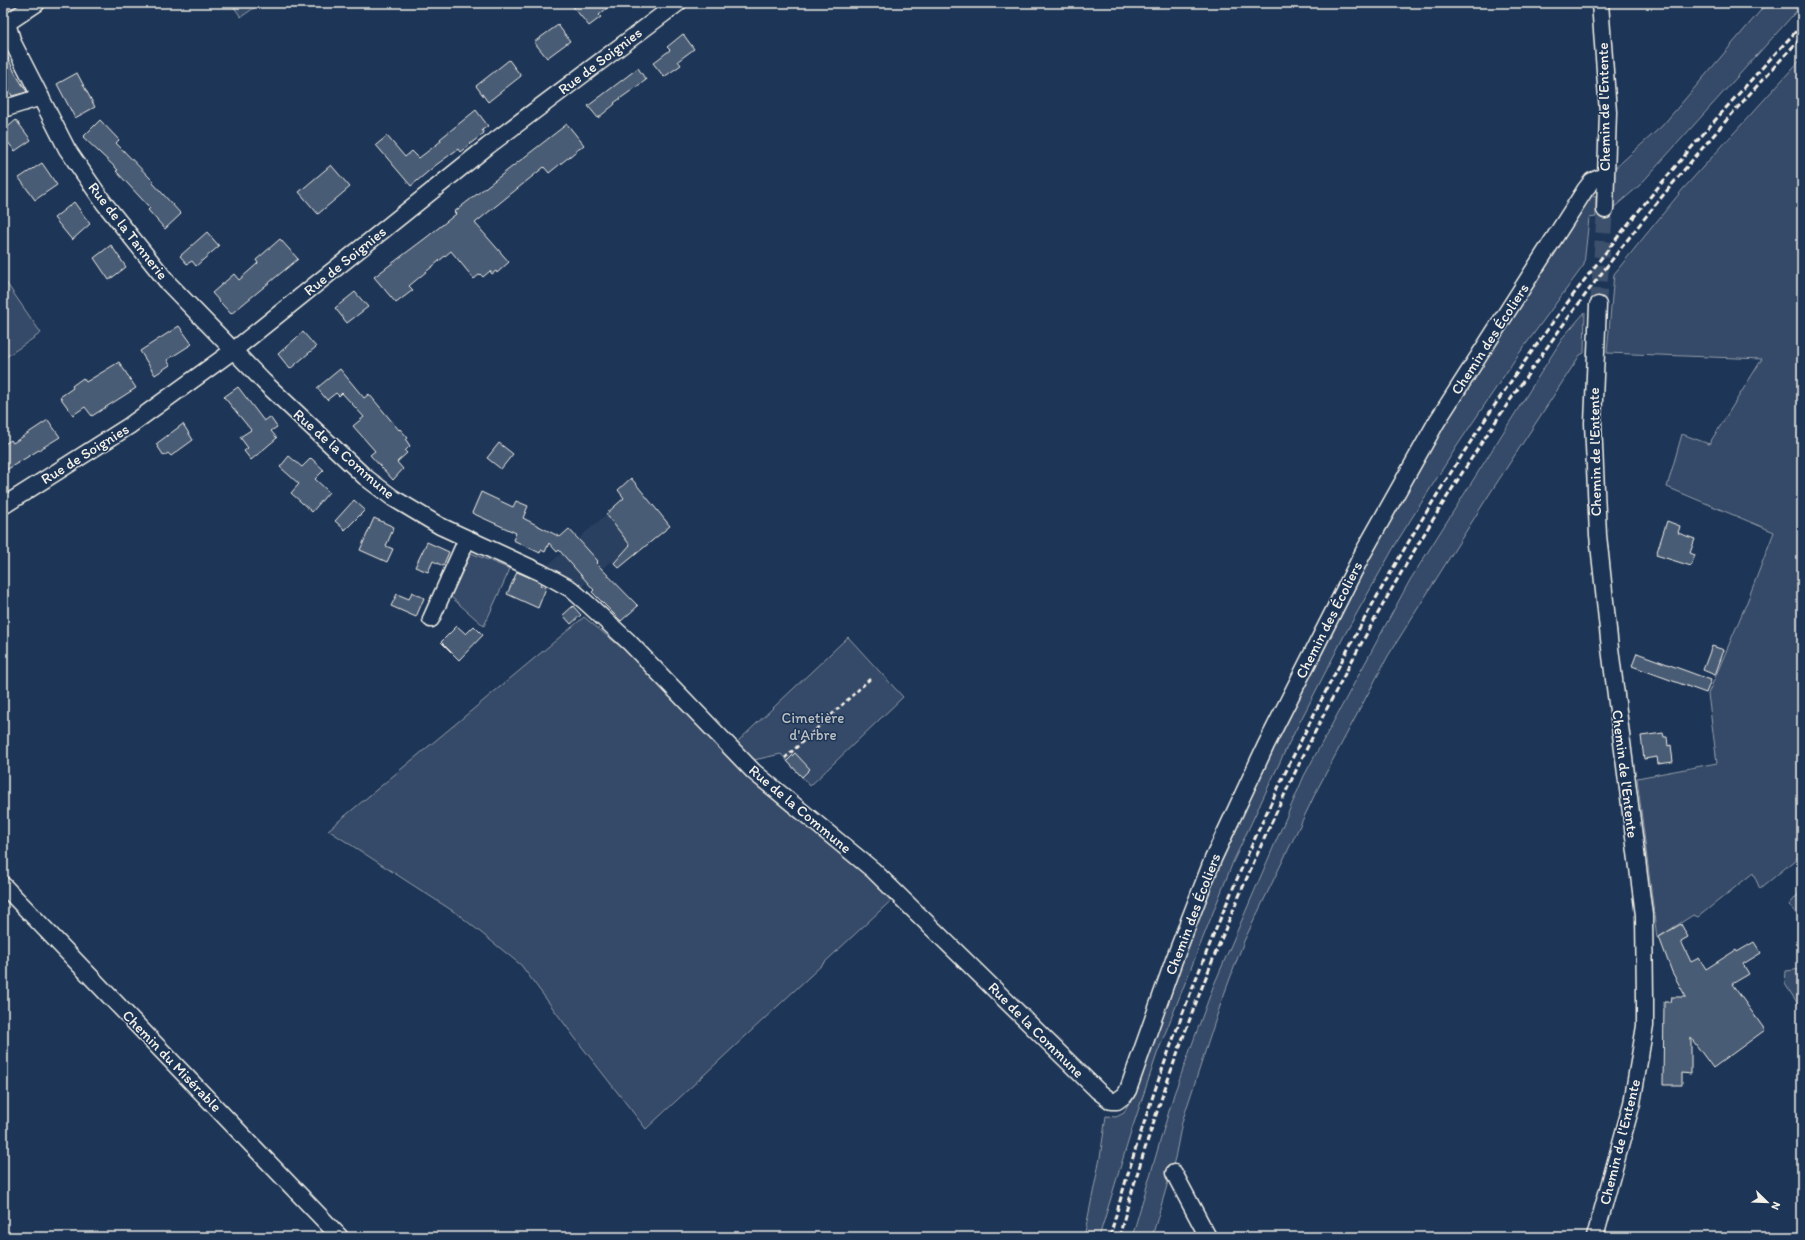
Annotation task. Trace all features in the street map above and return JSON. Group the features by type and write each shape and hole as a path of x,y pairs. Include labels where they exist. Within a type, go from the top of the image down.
{"street":[{"name":"Rue de la Tannerie","path":"38,3 5,20 13,43 67,149 127,233 169,284 234,350"},
{"name":"Rue de Soignies","path":"3,506 129,426 234,350 488,146 678,3"},
{"name":"Chemin de l'Entente","path":"1600,3 1608,112 1605,210"},
{"path":"3,109 40,97"},
{"name":"Chemin des Écoliers","path":"1117,1101 1125,1095 1128,1090 1174,960 1213,859 1239,802 1363,553 1436,423 1585,190 1592,181 1606,175"},
{"name":"Chemin de l'Entente","path":"1595,1237 1632,1103 1645,1026 1644,915 1612,664 1598,535 1593,423 1598,305"},
{"name":"Rue de la Commune","path":"234,350 282,398 377,486 424,518 542,573 571,589 644,657 754,772 873,870 1098,1091 1111,1101 1117,1101"},
{"path":"431,619 467,539"},
{"name":"Chemin du Misérable","path":"3,885 340,1237"},
{"path":"1174,1173 1208,1237"}],"path":[{"path":"785,758 871,678"}],"shaded area":[{"path":"631,479 669,526 619,569 611,561 582,587 548,565 624,499 618,490"}],"green space":[{"path":"231,3 261,3 241,17"},
{"path":"1767,3 1802,3 1802,5 1639,186 1612,209 1613,170 1662,126"},
{"path":"1802,58 1802,854 1760,889 1753,873 1698,917 1693,915 1657,938 1637,778 1717,763 1708,694 1747,602 1774,532 1667,487 1682,434 1709,444 1762,359 1607,353 1614,274 1683,189"},
{"path":"1589,195 1596,197 1596,217 1589,218 1584,265 1518,355 1457,446 1398,540 1344,636 1287,747 1233,862 1157,1054 1099,1237 1084,1237 1100,1158 1106,1116 1116,1117 1124,1113 1138,1080 1220,855 1373,548 1439,429"},
{"path":"3,278 41,333 3,359"},
{"path":"1585,312 1584,353 1580,355 1485,501 1388,656 1318,788 1244,941 1222,1000 1182,1122 1175,1158 1152,1237 1132,1237 1174,1094 1213,987 1304,776 1410,580 1564,336"},
{"path":"471,553 510,569 484,626 451,597"},
{"path":"584,617 681,696 898,894 646,1129 575,1038 521,965 459,915 328,830"},
{"name":"Cimetière d'Arbre","path":"848,637 903,697 810,786 781,754 754,760 736,743"},
{"path":"1799,893 1802,895 1802,921 1789,905"},
{"path":"1802,969 1802,1000 1798,1004 1785,984 1786,971"}],"building":[{"path":"570,3 613,3 599,15 601,17 589,26"},
{"path":"558,25 570,41 547,58 534,42"},
{"path":"683,34 694,49 678,61 681,65 664,77 653,63 670,50 667,47"},
{"path":"3,47 15,73 27,92 12,96 3,79"},
{"path":"509,60 521,76 488,102 476,86"},
{"path":"638,68 646,80 614,103 615,104 598,118 588,106"},
{"path":"77,73 95,107 75,118 57,84"},
{"path":"476,110 488,126 482,130 484,133 460,152 458,149 411,186 376,145 387,136 405,157 412,151 419,158"},
{"path":"16,120 31,140 15,151 3,136 3,131"},
{"path":"100,120 119,140 116,143 154,182 153,183 181,214 165,229 148,210 150,208 116,171 118,170 83,137"},
{"path":"567,124 584,145 549,173 544,167 475,223 509,262 497,273 496,271 492,274 490,271 483,277 480,274 474,279 451,251 409,286 413,290 396,303 374,277 427,237 456,214 454,212"},
{"path":"42,163 57,185 35,200 19,178"},
{"path":"331,165 350,187 318,214 299,192"},
{"path":"74,202 90,224 72,240 54,218"},
{"path":"207,232 219,246 196,266 192,261 187,264 180,256"},
{"path":"280,239 298,259 231,314 212,293 234,274 239,280 258,263 256,260"},
{"path":"111,245 126,267 109,280 94,258"},
{"path":"355,292 368,307 347,323 335,308"},
{"path":"179,326 192,344 167,360 170,365 155,375 140,351"},
{"path":"303,332 316,347 290,369 278,354"},
{"path":"119,362 136,388 92,416 85,407 73,415 60,397 73,388 72,386 83,378 86,382"},
{"path":"340,369 364,398 369,394 399,430 400,429 408,438 406,440 410,446 405,451 407,453 397,462 403,469 393,480 370,455 375,451 353,426 364,417 342,393 339,396 336,393 327,400 317,388"},
{"path":"238,387 264,421 270,417 277,427 271,431 277,438 251,460 244,451 248,448 240,437 251,430 224,397"},
{"path":"48,420 60,437 3,472 3,445 11,440 13,443"},
{"path":"183,424 193,440 171,456 168,453 164,456 156,444"},
{"path":"499,443 513,454 501,469 487,458"},
{"path":"289,456 302,467 311,458 324,470 315,479 329,492 312,512 291,493 299,484 280,467"},
{"path":"631,478 670,526 619,568 614,563 630,545 606,514 624,498 618,490"},
{"path":"481,492 513,507 516,501 528,506 523,518 560,537 569,529 598,561 596,563 638,606 621,621 592,592 594,590 559,550 557,552 549,543 545,552 541,550 540,553 513,540 516,533 472,513"},
{"path":"354,500 365,510 345,530 335,521"},
{"path":"374,518 394,527 386,546 393,549 387,562 360,550"},
{"path":"1667,521 1680,526 1678,533 1695,539 1690,553 1695,555 1691,566 1656,555"},
{"path":"427,542 449,552 443,566 433,561 428,572 415,567"},
{"path":"517,572 538,581 541,583 540,585 546,588 538,608 507,594"},
{"path":"412,592 424,598 416,617 391,606 397,594 409,599"},
{"path":"573,606 581,615 571,624 563,615"},
{"path":"457,626 466,634 474,626 483,635 459,660 441,642"},
{"path":"1712,646 1724,650 1715,675 1703,670"},
{"path":"1637,653 1711,680 1706,693 1632,666"},
{"path":"1663,733 1664,737 1667,737 1668,746 1671,745 1673,762 1658,764 1657,757 1644,759 1641,736"},
{"path":"795,753 810,769 802,777 787,761"},
{"path":"1681,924 1688,937 1681,941 1691,962 1699,958 1706,969 1736,950 1737,952 1754,942 1761,953 1743,964 1749,974 1732,984 1765,1030 1713,1068 1691,1038 1691,1074 1682,1073 1682,1085 1663,1085 1664,1002 1670,1002 1671,997 1686,997 1672,972 1659,937"}],"waterway":[{"path":"1802,698 1802,708"}],"tunnel":[{"path":"1598,305 1605,210"}],"railway":[{"path":"1110,1237 1158,1081 1201,967 1242,867 1329,685 1394,567 1464,452 1502,395 1581,284 1710,126 1802,25"},
{"path":"1119,1237 1143,1155 1170,1073 1200,992 1232,913 1285,793 1344,675 1408,561 1477,450 1551,341 1630,236 1714,135 1802,37"}]}
